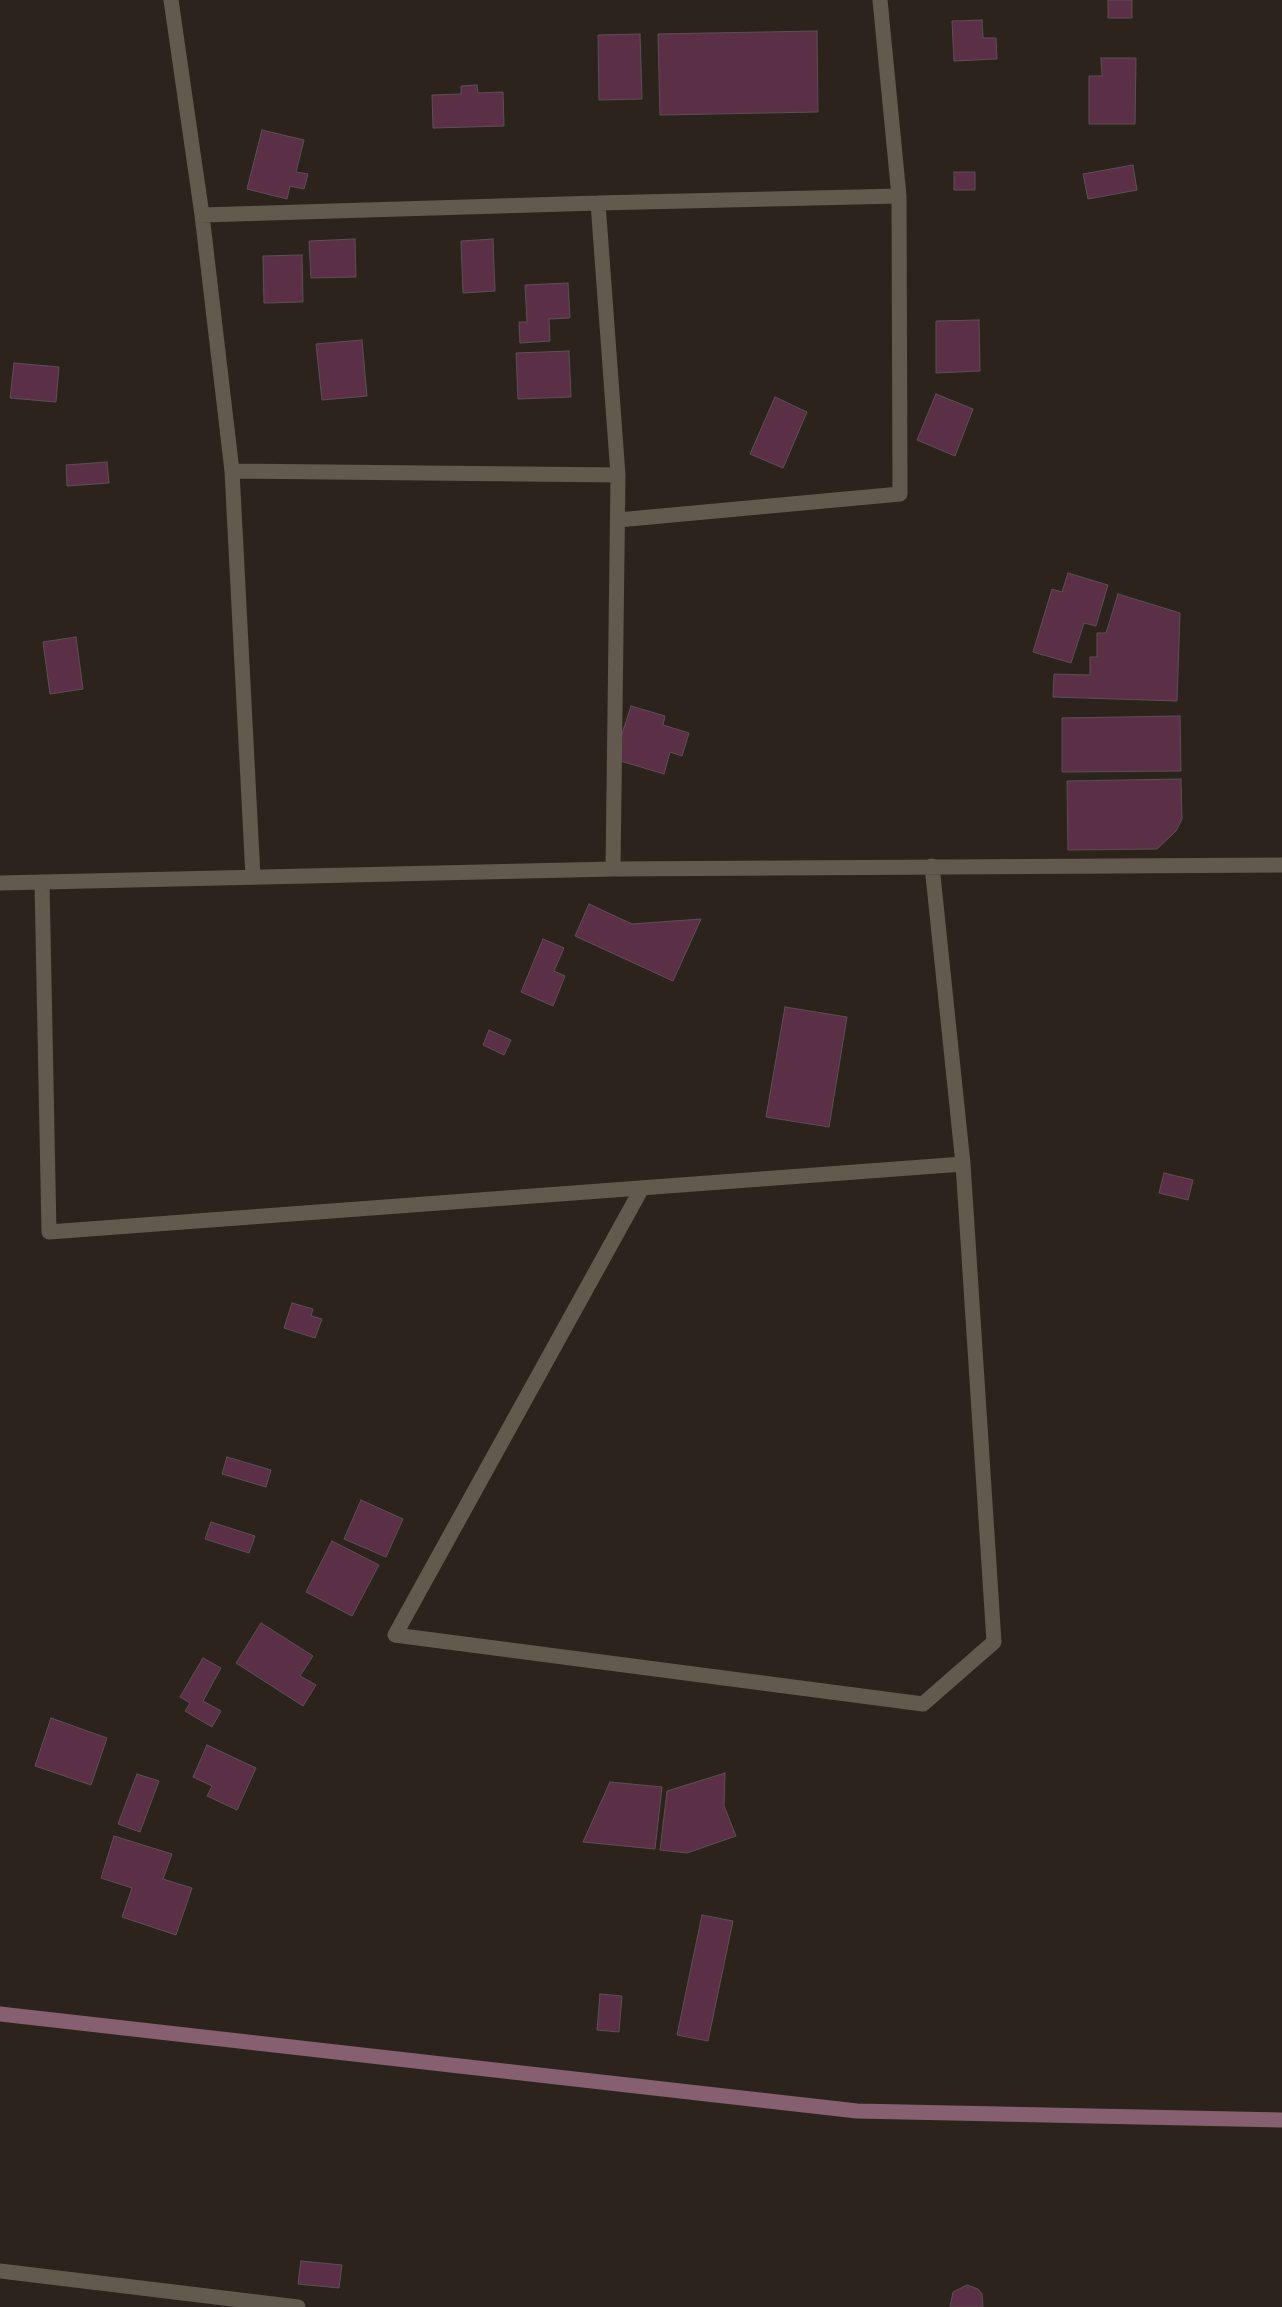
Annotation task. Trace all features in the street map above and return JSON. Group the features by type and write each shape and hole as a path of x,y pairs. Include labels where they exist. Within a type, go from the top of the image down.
{"street":[{"path":"171,0 202,215 232,471 254,877"},
{"path":"618,520 900,494 899,196 880,0"},
{"path":"202,215 899,196"},
{"path":"598,203 618,475 614,869"},
{"path":"232,471 618,475"},
{"path":"642,1188 394,1635 923,1704 994,1642 963,1164 932,866"},
{"path":"0,883 614,869 932,866 1282,866"},
{"path":"42,882 49,1232 963,1164"},
{"path":"0,2014 857,2111 1282,2120"},
{"path":"0,2271 298,2307"}],"building":[{"path":"1108,0 1132,0 1132,18 1108,18"},
{"path":"982,20 983,38 996,38 997,59 954,61 952,21"},
{"path":"817,31 818,112 660,115 658,34"},
{"path":"640,34 642,99 599,100 598,35"},
{"path":"1101,58 1136,58 1135,124 1089,124 1089,76 1102,76"},
{"path":"477,85 478,93 503,92 504,126 433,128 432,95 461,94 461,86"},
{"path":"262,130 304,140 296,172 308,174 304,189 290,186 287,199 247,189"},
{"path":"1133,165 1137,190 1088,199 1083,174"},
{"path":"954,172 975,172 975,190 954,190"},
{"path":"355,239 356,277 311,278 309,241"},
{"path":"493,239 495,291 463,293 461,241"},
{"path":"302,255 303,302 264,303 263,256"},
{"path":"568,283 570,318 549,319 550,341 520,343 519,322 527,322 525,285"},
{"path":"979,320 980,371 936,373 936,321"},
{"path":"362,340 367,396 322,400 316,344"},
{"path":"569,351 571,397 518,399 516,353"},
{"path":"14,363 59,367 56,402 10,398"},
{"path":"936,394 973,409 955,456 917,440"},
{"path":"775,397 807,412 783,468 750,454"},
{"path":"107,462 109,483 67,486 66,465"},
{"path":"1068,573 1108,585 1096,626 1084,623 1071,663 1033,652 1052,589 1062,592"},
{"path":"1118,594 1180,613 1177,701 1053,697 1054,674 1090,675 1090,657 1097,657 1097,633 1106,633"},
{"path":"76,637 83,689 50,694 43,642"},
{"path":"631,706 665,716 663,725 689,733 682,756 670,752 664,774 614,759"},
{"path":"1180,716 1181,771 1062,772 1062,718"},
{"path":"1181,779 1182,819 1176,831 1157,849 1068,850 1067,781"},
{"path":"589,904 632,924 701,919 673,981 575,936"},
{"path":"543,939 564,948 554,971 565,976 553,1006 521,992"},
{"path":"785,1007 847,1017 829,1127 766,1117"},
{"path":"489,1030 511,1040 504,1055 483,1045"},
{"path":"1164,1173 1193,1180 1188,1200 1159,1193"},
{"path":"292,1303 313,1309 311,1316 322,1319 315,1338 284,1328"},
{"path":"227,1457 271,1470 266,1487 222,1474"},
{"path":"361,1500 403,1519 386,1557 344,1539"},
{"path":"211,1522 255,1536 249,1553 205,1539"},
{"path":"332,1541 379,1565 352,1616 306,1592"},
{"path":"261,1623 313,1656 300,1676 316,1685 303,1706 236,1663"},
{"path":"203,1658 221,1668 203,1701 221,1711 212,1727 185,1711 190,1703 180,1697"},
{"path":"51,1718 107,1738 91,1785 35,1766"},
{"path":"207,1745 256,1768 237,1810 207,1796 212,1786 193,1777"},
{"path":"725,1773 724,1806 736,1836 687,1853 660,1850 667,1791"},
{"path":"137,1774 159,1781 140,1832 118,1824"},
{"path":"610,1782 662,1787 655,1849 583,1842"},
{"path":"114,1836 172,1854 163,1879 192,1888 176,1935 122,1917 132,1888 101,1878"},
{"path":"702,1915 733,1921 708,2041 677,2035"},
{"path":"600,1994 622,1996 619,2032 597,2030"},
{"path":"301,2261 342,2265 339,2288 298,2284"},
{"path":"967,2285 978,2289 982,2294 983,2307 950,2307 953,2292"}]}
